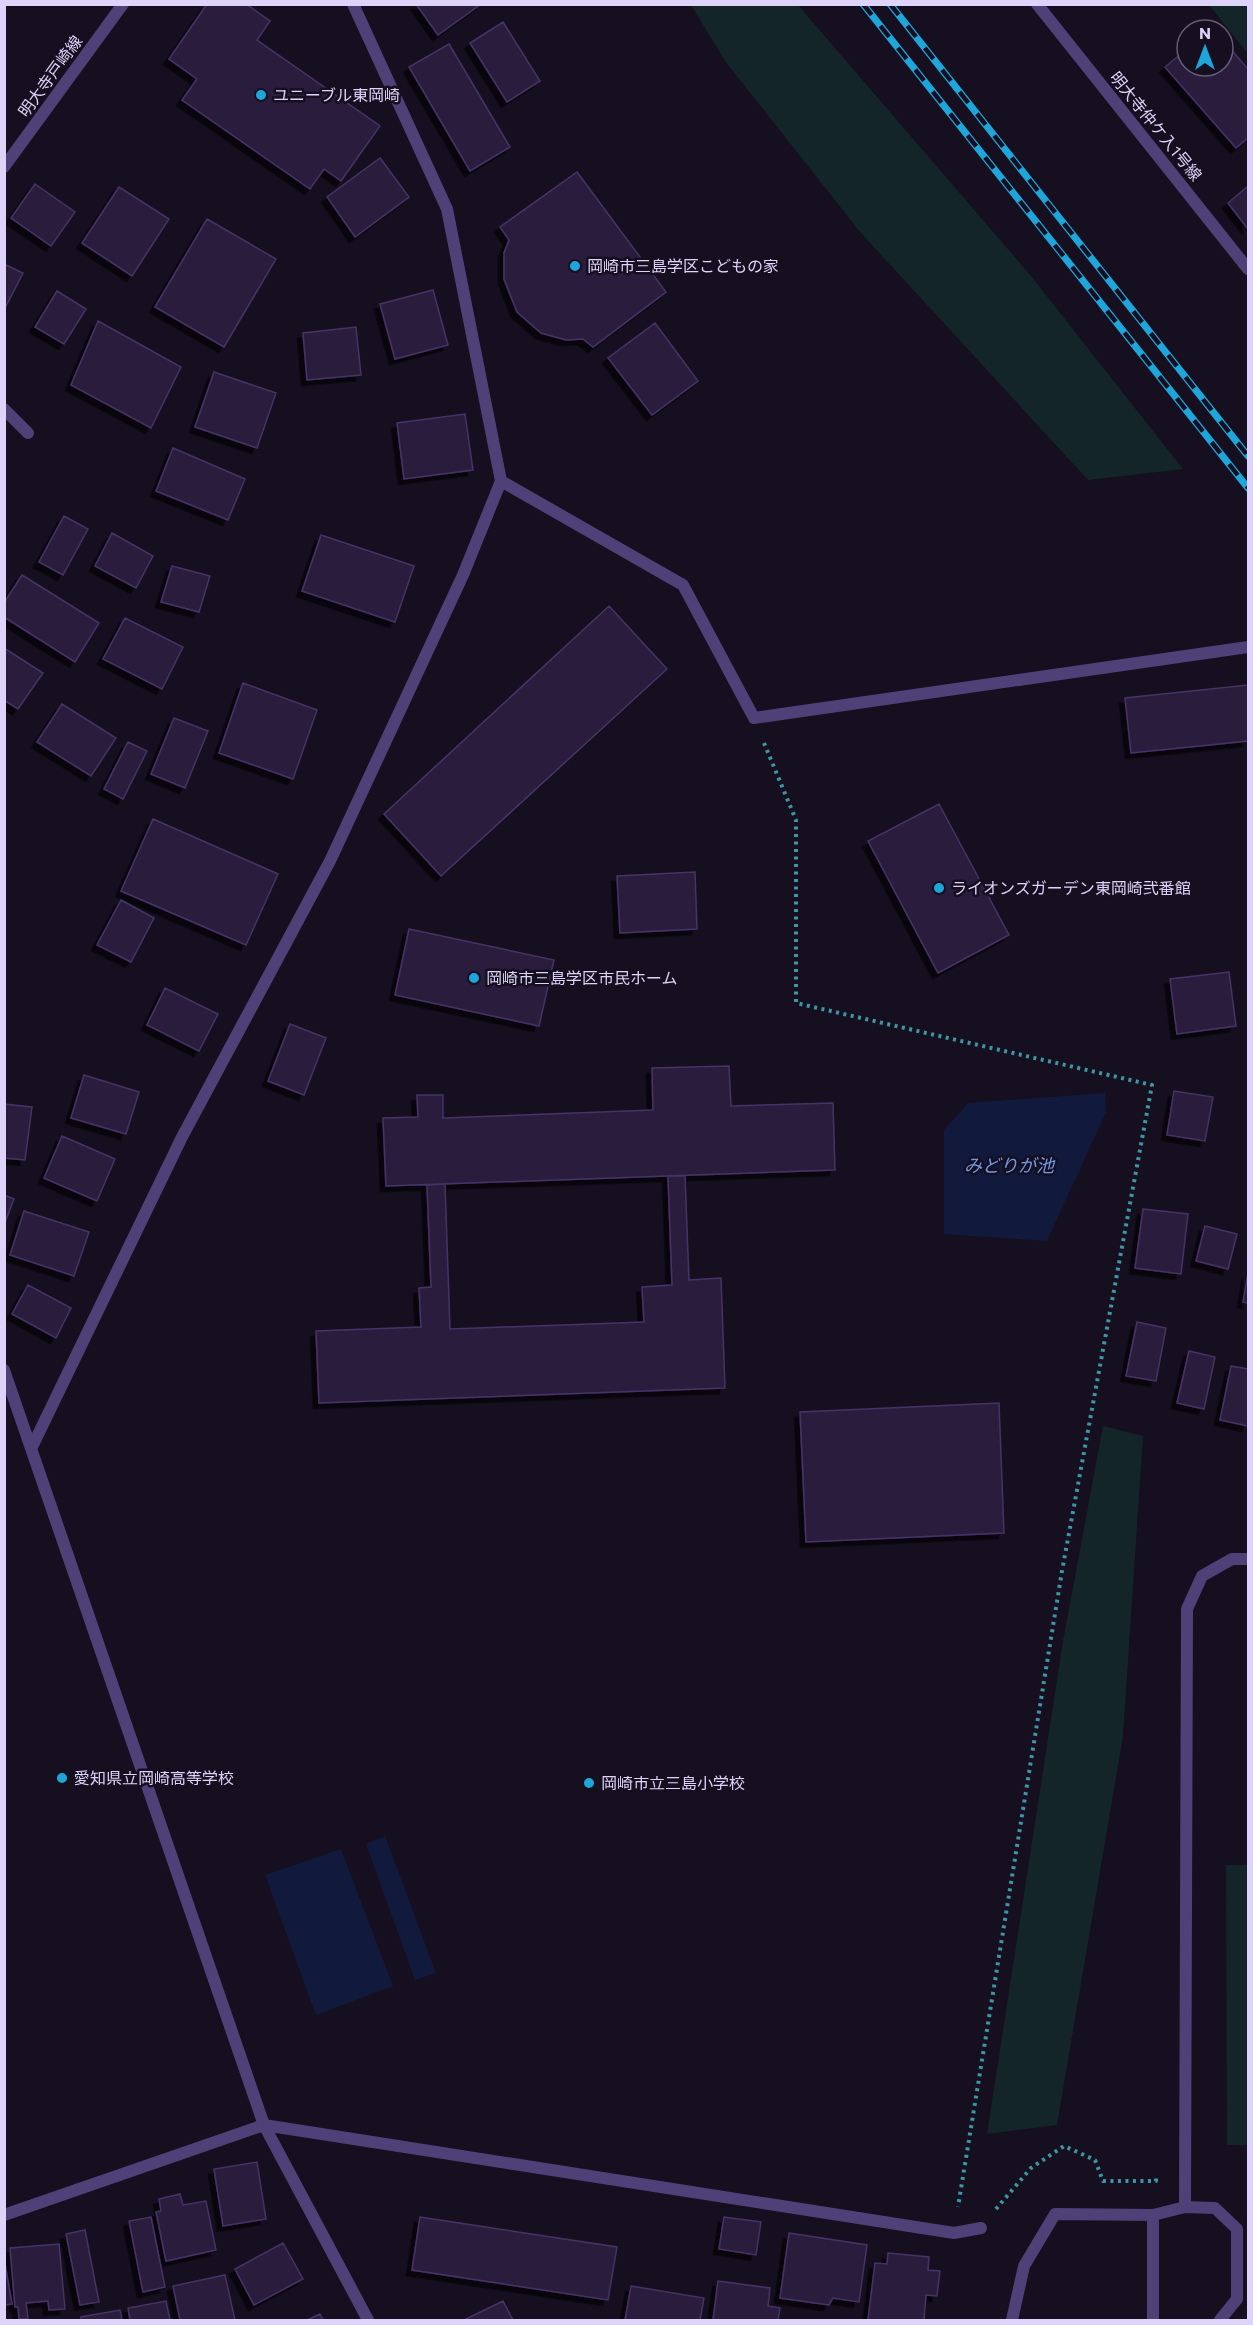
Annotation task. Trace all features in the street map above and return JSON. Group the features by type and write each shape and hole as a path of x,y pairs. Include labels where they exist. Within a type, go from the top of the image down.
{"street":[{"name":"明大寺戸崎線","path":"4,167 123,4"},
{"path":"32,1447 183,1137 330,861 463,575 501,481 447,209 353,4"},
{"name":"明大寺仲ケ入1号線","path":"1037,4 1248,269"},
{"path":"4,409 28,433"},
{"path":"501,481 683,585 754,718 1248,647"},
{"path":"4,1370 264,2124 368,2320"},
{"path":"1185,2207 1187,1609 1202,1576 1232,1559 1248,1559"},
{"path":"4,2215 264,2124 954,2233 981,2229"},
{"path":"1012,2320 1024,2266 1055,2214 1154,2215 1185,2207 1215,2208 1237,2229 1238,2299 1220,2320"},
{"path":"1154,2215 1154,2320"}],"path":[{"path":"754,718 796,820 796,1002 1152,1085 1062,1571 954,2233"},
{"path":"981,2229 1031,2168 1064,2146 1095,2160 1103,2181 1156,2181 1156,2157 1186,2159"}],"shaded area":[{"path":"691,5 798,5 1031,276 1183,469 1088,480 860,232 725,61"},
{"path":"1209,5 1248,5 1248,54 1235,38 1235,18 1219,18"},
{"path":"1103,1426 1143,1436 1123,1736 1057,2125 987,2134 1063,1641"},
{"path":"1226,1865 1248,1865 1248,2145 1227,2145"}],"water":[{"name":"みどりが池","path":"1105,1093 1106,1112 1047,1241 944,1234 944,1130 968,1103"},
{"path":"385,1836 436,1973 415,1980 366,1844"},
{"path":"341,1849 393,1986 316,2015 265,1875"}],"building":[{"name":"ユニーブル東岡崎","path":"207,4 246,4 270,21 257,40 380,126 341,181 324,169 310,189 182,100 197,79 169,59"},
{"path":"416,4 481,4 438,35"},
{"path":"503,22 540,81 507,102 470,43"},
{"path":"449,44 510,147 470,171 409,67"},
{"path":"1235,54 1248,69 1248,138 1236,148 1165,67 1175,59 1175,78 1235,78"},
{"path":"380,158 409,197 355,237 327,197"},
{"name":"岡崎市三島学区こどもの家","path":"577,172 666,292 593,347 583,339 566,340 541,333 517,312 504,279 504,253 509,240 500,227"},
{"path":"35,184 75,212 51,246 11,218"},
{"path":"1248,186 1248,229 1228,203"},
{"path":"119,187 169,219 132,276 82,243"},
{"path":"207,219 276,259 224,347 155,307"},
{"path":"4,264 23,273 5,308 4,307"},
{"path":"433,290 448,345 395,359 380,304"},
{"path":"57,291 86,309 64,344 35,327"},
{"path":"98,321 181,367 151,428 71,385"},
{"path":"655,323 698,381 652,415 608,358"},
{"path":"356,327 361,375 307,380 303,333"},
{"path":"214,372 276,393 257,448 195,427"},
{"path":"465,414 473,470 404,479 397,423"},
{"path":"173,448 245,479 228,520 156,491"},
{"path":"64,516 88,529 63,575 39,562"},
{"path":"112,533 153,556 136,588 95,566"},
{"path":"321,535 414,566 395,622 302,591"},
{"path":"172,566 210,576 199,612 161,602"},
{"path":"22,575 99,623 75,662 4,617 4,603"},
{"path":"609,606 667,669 441,876 384,814"},
{"path":"125,618 183,647 162,689 103,659"},
{"path":"4,648 43,673 18,709 4,700"},
{"path":"243,683 317,710 293,779 219,753"},
{"path":"1248,685 1248,741 1131,753 1125,698"},
{"path":"62,704 116,738 91,776 37,742"},
{"path":"174,718 208,731 185,788 151,774"},
{"path":"128,742 147,751 123,799 104,789"},
{"name":"ライオンズガーデン東岡崎弐番館","path":"939,804 1009,935 938,973 868,841"},
{"path":"153,819 278,874 246,945 121,891"},
{"path":"695,872 697,929 620,933 617,876"},
{"path":"121,900 154,918 131,962 97,945"},
{"name":"岡崎市三島学区市民ホーム","path":"409,929 554,960 539,1026 395,995"},
{"path":"1229,972 1236,1026 1177,1034 1170,979"},
{"path":"165,988 218,1014 199,1051 147,1025"},
{"path":"290,1024 326,1038 304,1095 268,1081"},
{"path":"729,1066 731,1106 833,1103 835,1170 386,1186 383,1118 418,1117 417,1095 443,1095 443,1118 653,1110 652,1068"},
{"path":"84,1075 139,1092 126,1134 71,1118"},
{"path":"1174,1091 1213,1097 1205,1141 1167,1135"},
{"path":"4,1104 32,1107 25,1160 4,1158"},
{"path":"62,1136 115,1159 97,1201 44,1178"},
{"path":"668,1176 685,1176 689,1280 721,1278 725,1388 319,1403 316,1331 421,1327 419,1288 431,1287 427,1185 445,1184 450,1329 644,1322 642,1287 672,1285"},
{"path":"4,1195 14,1199 4,1225"},
{"path":"1143,1209 1188,1214 1181,1274 1135,1268"},
{"path":"24,1211 89,1232 74,1276 10,1255"},
{"path":"1205,1226 1237,1234 1228,1269 1196,1261"},
{"path":"1248,1273 1248,1303 1243,1302"},
{"path":"28,1285 71,1308 56,1338 12,1314"},
{"path":"1137,1322 1166,1328 1156,1381 1126,1376"},
{"path":"1189,1351 1215,1357 1204,1409 1177,1403"},
{"path":"1231,1366 1248,1369 1248,1426 1220,1420"},
{"path":"999,1403 1004,1533 806,1542 800,1412"},
{"path":"257,2162 266,2219 223,2226 214,2169"},
{"path":"180,2194 183,2205 206,2201 216,2250 166,2261 156,2212 161,2211 159,2199"},
{"path":"151,2217 165,2287 143,2292 129,2221"},
{"path":"420,2217 617,2247 608,2300 412,2270"},
{"path":"724,2217 761,2222 756,2255 719,2249"},
{"path":"85,2230 99,2302 80,2305 66,2234"},
{"path":"789,2233 867,2245 859,2302 833,2298 829,2305 780,2298"},
{"path":"283,2243 303,2279 254,2305 235,2269"},
{"path":"59,2244 65,2309 49,2310 48,2301 26,2303 28,2319 19,2319 18,2307 15,2307 10,2248"},
{"path":"888,2253 929,2257 928,2270 940,2271 937,2296 926,2295 924,2320 868,2320 875,2263 887,2264"},
{"path":"4,2258 12,2304 4,2305"},
{"path":"225,2275 235,2320 180,2320 173,2286"},
{"path":"718,2281 770,2288 768,2306 780,2308 778,2320 713,2320"},
{"path":"631,2286 704,2298 700,2320 625,2320"},
{"path":"166,2301 170,2320 130,2320 128,2308"},
{"path":"503,2301 513,2320 464,2320"},
{"path":"120,2310 122,2320 81,2320 81,2317"},
{"path":"320,2314 323,2320 307,2320"}],"railway":[{"path":"863,4 1248,488"},
{"path":"890,4 1248,456"}],"place":[{"name":"ユニーブル東岡崎","path":"261,95"},
{"name":"岡崎市三島学区こどもの家","path":"575,266"},
{"name":"ライオンズガーデン東岡崎弐番館","path":"939,888"},
{"name":"岡崎市三島学区市民ホーム","path":"474,978"},
{"name":"愛知県立岡崎高等学校","path":"62,1778"},
{"name":"岡崎市立三島小学校","path":"589,1783"}]}
